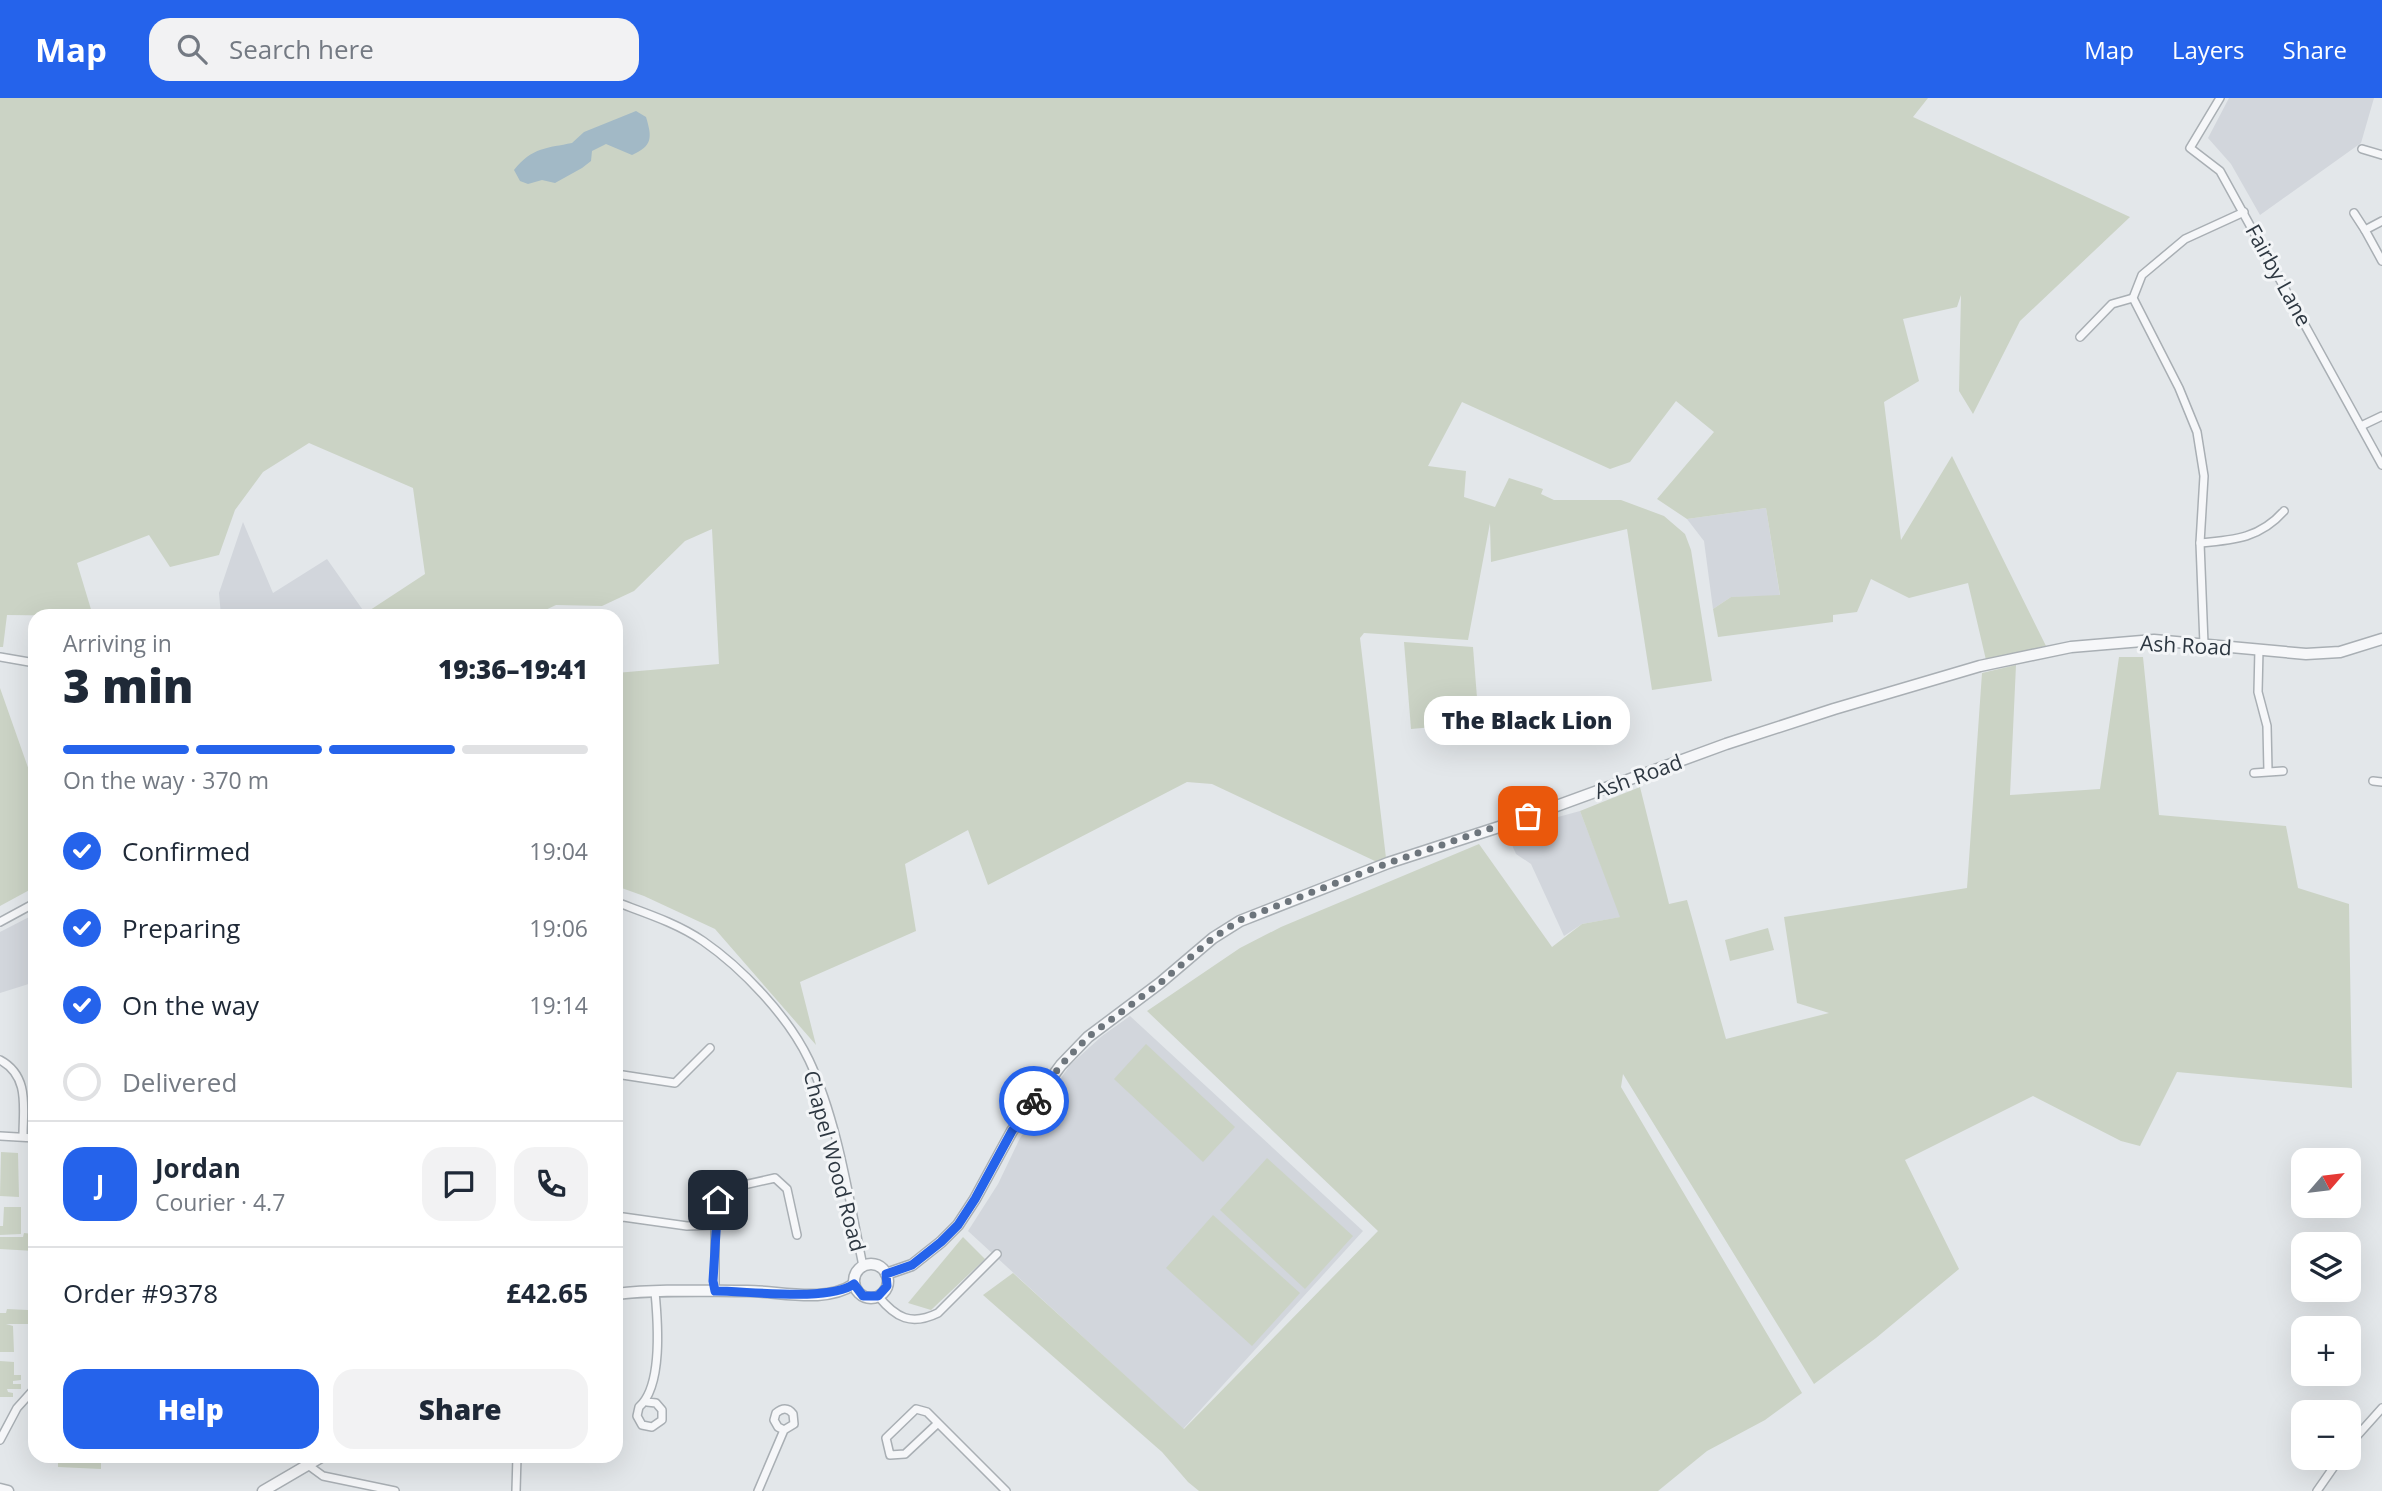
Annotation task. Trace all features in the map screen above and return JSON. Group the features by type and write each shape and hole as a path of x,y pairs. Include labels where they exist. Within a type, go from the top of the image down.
{"street":[{"name":"Fairby Lane","path":"2220,98 2190,148 2220,171 2382,465"},
{"path":"2362,149 2382,155"},
{"path":"2204,644 2200,543 2204,476 2197,432 2179,388 2133,298 2142,275 2185,239 2244,212"},
{"path":"2354,213 2382,261"},
{"path":"2365,230 2382,221"},
{"path":"2080,337 2112,304 2133,298"},
{"path":"2361,426 2382,416"},
{"path":"2200,543 2239,540 2272,525 2284,510"},
{"name":"Ash Road","path":"886,1274 912,1265 958,1225 1012,1131 1061,1065 1088,1037 1160,983 1213,938 1240,920 1388,863 1491,829 1726,744 1980,666 2071,647 2154,640 2306,654 2340,652 2382,639"},
{"path":"2259,649 2258,692 2267,726 2268,771"},
{"path":"0,657 28,662"},
{"path":"2254,773 2283,771"},
{"path":"2373,781 2382,782"},
{"name":"Chapel Wood Road","path":"623,905 674,925 702,940 731,962 756,986 778,1013 808,1058 824,1101 842,1169 863,1266"},
{"path":"0,922 28,907"},
{"path":"623,1075 675,1083 710,1048"},
{"path":"0,1060 10,1066 22,1085 23,1136"},
{"path":"0,1136 28,1137"},
{"path":"715,1291 718,1200 726,1189 775,1178 787,1189 797,1235"},
{"path":"623,1217 687,1226 716,1225"},
{"path":"878,1296 895,1315 911,1320 926,1319 938,1313 998,1254"},
{"path":"876,1265 886,1274 887,1286 878,1296 863,1296 854,1284 856,1273 863,1266 876,1265"},
{"path":"623,1294 715,1291 820,1295 838,1292 854,1284"},
{"path":"647,1402 654,1379 658,1342 655,1292"},
{"path":"0,1440 28,1396"},
{"path":"2361,1431 2382,1408"},
{"path":"937,1423 905,1454 890,1455 886,1438 916,1409 927,1412 1001,1489"},
{"path":"758,1491 784,1430"},
{"path":"263,1491 311,1463"},
{"path":"516,1491 517,1463"},
{"path":"308,1465 323,1476 395,1491"},
{"path":"2317,1491 2332,1470"},
{"path":"0,1489 8,1491"}],"shaded area":[{"path":"0,98 1928,98 1913,117 2130,217 2020,321 1973,414 1959,391 1961,295 1957,307 1903,319 1919,381 1884,402 1901,540 1952,456 2046,646 1986,660 1968,583 1909,598 1871,579 1857,612 1833,615 1833,622 1718,637 1713,609 1731,597 1780,595 1766,508 1687,519 1657,499 1714,432 1676,401 1630,462 1610,469 1462,402 1428,466 1466,471 1464,497 1495,507 1509,478 1543,489 1541,494 1554,500 1621,500 1664,516 1685,534 1691,550 1712,681 1652,690 1627,529 1491,562 1490,523 1468,640 1364,633 1360,638 1386,858 1377,862 1212,784 1187,782 988,885 968,830 905,864 916,931 800,982 816,1045 715,929 623,888 623,672 719,664 712,529 685,541 634,591 602,606 556,605 548,609 372,609 425,574 413,488 309,443 263,472 235,510 219,555 170,567 149,535 77,563 91,609 28,609 28,615 7,615 3,647 0,647"},
{"path":"2229,98 2374,98 2361,143 2260,215 2231,164 2208,138"},
{"path":"1766,508 1780,596 1731,597 1713,609 1704,541 1687,519"},
{"path":"243,522 273,593 327,559 362,609 220,609 219,593"},
{"path":"1404,642 1473,647 1479,723 1411,729"},
{"path":"2119,657 2143,657 2159,815 2286,826 2298,888 2349,904 2352,1088 2177,1072 2140,1146 2121,1141 2033,1096 1905,1160 1959,1269 1876,1338 1814,1384 1623,1074 1621,1087 1802,1393 1765,1420 1707,1451 1658,1491 1199,1491 1162,1452 983,1295 1013,1273 1184,1429 1378,1231 1147,1011 1240,948 1281,927 1479,844 1552,947 1582,924 1620,917 1580,811 1640,787 1669,904 1687,900 1726,1039 1829,1013 1797,1003 1784,917 1967,888 1982,673 2016,665 2010,795 2100,789"},
{"path":"0,688 28,767 28,891 0,906"},
{"path":"1580,811 1621,917 1582,924 1564,936 1531,864 1516,854 1506,831"},
{"path":"28,918 28,984 0,993 0,932"},
{"path":"1768,928 1774,950 1730,961 1725,940"},
{"path":"1130,1016 1363,1231 1183,1429 968,1231 998,1184 1020,1138 1070,1065 1102,1036"},
{"path":"1146,1044 1235,1127 1203,1162 1114,1079"},
{"path":"1,1152 18,1153 19,1197 0,1196"},
{"path":"1267,1158 1353,1236 1305,1289 1220,1210"},
{"path":"4,1207 21,1207 21,1234 0,1235"},
{"path":"1213,1215 1300,1293 1252,1346 1166,1268"},
{"path":"24,1233 28,1233 28,1251 0,1249 0,1237 23,1237"},
{"path":"963,1237 985,1259 931,1310 908,1303"},
{"path":"7,1309 28,1310 28,1324 6,1324 13,1326 14,1352 0,1352 0,1313 6,1313"},
{"path":"0,1361 14,1362 14,1375 21,1375 21,1380 13,1381 13,1384 21,1384 21,1389 7,1389 13,1393 13,1397 0,1397"},
{"path":"58,1463 101,1463 101,1469 58,1467"}],"water":[{"path":"636,111 646,117 650,135 644,148 632,155 606,144 592,151 591,161 582,168 555,183 542,180 528,184 520,181 514,170 534,153 572,143 584,132"}],"way so far":[{"path":"1034,1101 1061,1065 1088,1037 1160,983 1213,938 1240,920 1388,863 1528,816"}],"place":[{"name":"The Black Lion","path":"1528,816"}],"route":[{"path":"718,1200 713,1281 715,1291 820,1295 838,1292 854,1284 863,1296 878,1296 887,1286 886,1274 912,1265 958,1225 990,1175 1012,1131 1034,1101"}]}
